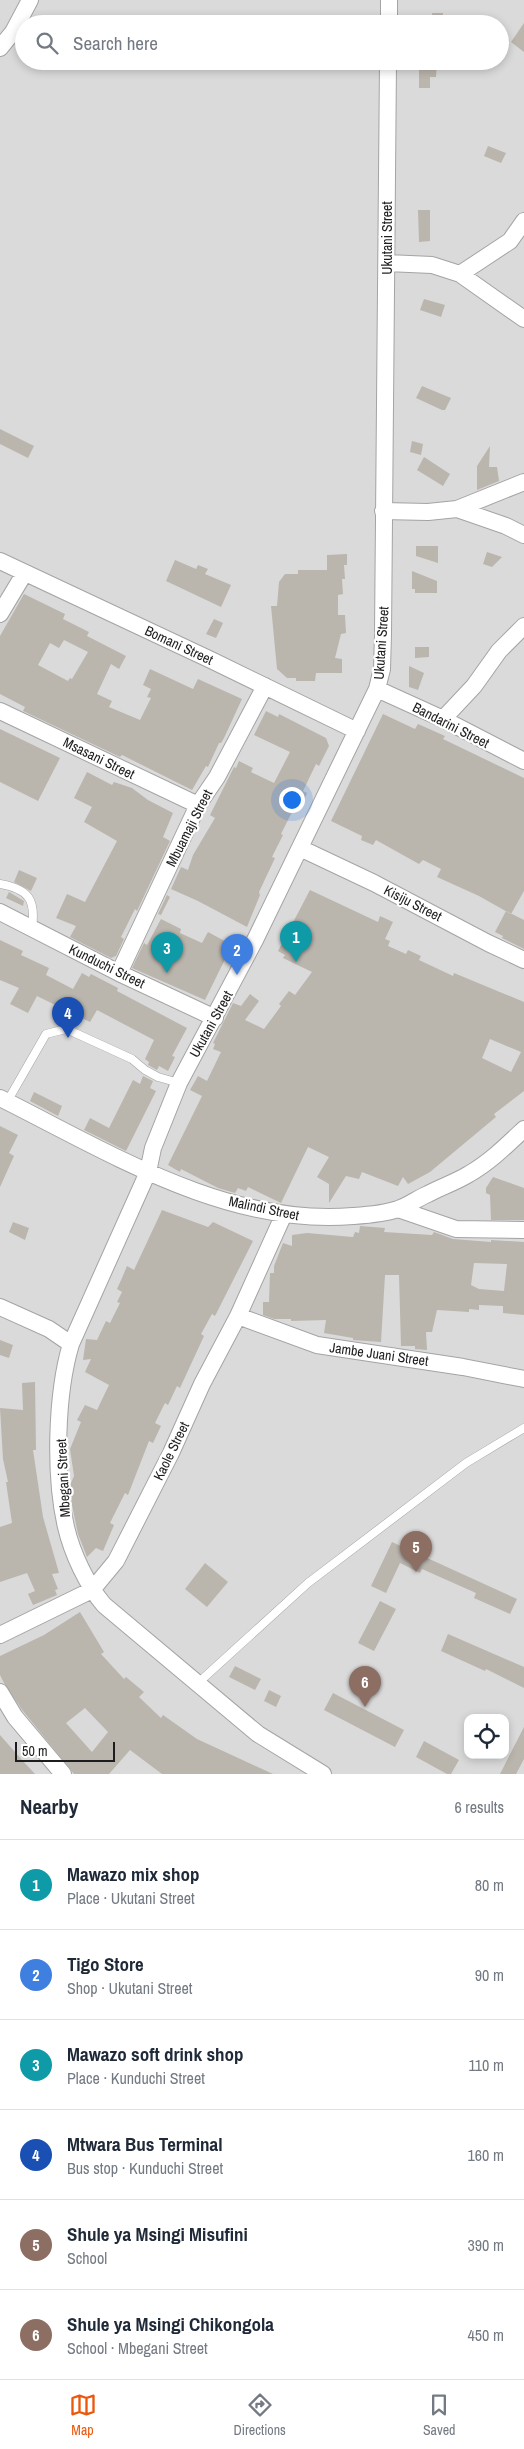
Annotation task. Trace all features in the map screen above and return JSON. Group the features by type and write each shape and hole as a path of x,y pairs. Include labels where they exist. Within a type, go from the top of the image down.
{"street":[{"path":"22,15 30,0"},
{"path":"389,0 389,15"},
{"path":"0,48 15,28"},
{"name":"Ukutani Street","path":"148,1172 153,1148 179,1083 215,1018 300,848 377,689 382,669 388,70"},
{"path":"460,274 510,241 524,221"},
{"path":"387,264 432,265 460,274 524,319"},
{"path":"384,510 428,512 457,508 480,501 524,482"},
{"path":"457,508 506,526 524,535"},
{"name":"Bomani Street","path":"0,562 357,731"},
{"path":"0,614 24,574"},
{"path":"443,719 474,686 498,651 524,626"},
{"name":"Mbuamaji Street","path":"119,973 198,805 217,777 265,686"},
{"name":"Bandarini Street","path":"377,689 443,719 524,761"},
{"name":"Msasani Street","path":"0,711 198,805"},
{"name":"Kisiju Street","path":"300,848 524,960"},
{"name":"Kunduchi Street","path":"0,912 119,973 215,1018"},
{"name":"Malindi Street","path":"3,1100 148,1172 236,1204 284,1214 326,1218 376,1214 398,1209 469,1174 500,1152 524,1129"},
{"name":"Mbegani Street","path":"148,1172 71,1344 65,1365 61,1395 60,1463 62,1505 66,1528 92,1590 104,1605 258,1734 323,1774"},
{"path":"398,1209 456,1229 524,1230"},
{"name":"Kaole Street","path":"0,1635 92,1590 107,1573 125,1546 202,1384 238,1316 284,1214"},
{"path":"0,1307 48,1329 71,1344"},
{"name":"Jambe Juani Street","path":"238,1316 317,1345 463,1366 524,1379"},
{"path":"0,1692 15,1717 62,1774"}],"lane":[{"path":"0,884 16,887 31,898 34,914 32,928"},
{"path":"3,1100 46,1034 66,1029 132,1059 145,1070 158,1077 179,1083"},
{"path":"198,1683 274,1611 308,1583 460,1468 524,1428"}],"shaded area":[{"path":"0,0 524,0 524,1774 0,1774"}],"building":[{"path":"432,13 443,13 443,15 432,15"},
{"path":"524,23 524,52 511,42"},
{"path":"419,70 436,70 436,77 430,77 430,88 419,88"},
{"path":"488,146 506,153 501,163 484,156"},
{"path":"418,210 430,210 430,241 419,242"},
{"path":"424,299 445,305 441,317 420,310"},
{"path":"422,386 451,398 445,410 416,398"},
{"path":"0,429 34,446 28,458 0,444"},
{"path":"412,441 423,444 421,455 410,452"},
{"path":"490,446 489,467 497,467 499,481 477,490 477,466"},
{"path":"424,457 450,474 443,486 417,470"},
{"path":"416,546 438,546 438,563 416,556"},
{"path":"487,552 502,557 492,567 483,564"},
{"path":"347,554 347,565 344,565 345,579 342,579 343,594 338,595 338,615 345,615 346,633 341,634 335,658 342,659 342,673 316,673 315,681 296,681 296,678 287,678 277,669 271,606 277,606 279,582 285,574 298,574 298,570 327,570 327,555"},
{"path":"175,560 196,569 198,565 208,569 205,574 231,585 221,607 166,581"},
{"path":"412,571 437,581 437,593 415,593 415,589 412,589"},
{"path":"24,594 65,614 63,619 89,632 87,636 126,656 119,669 111,664 97,694 112,701 109,707 140,720 151,698 147,697 151,689 143,685 150,669 193,689 198,679 242,699 224,738 219,743 208,767 206,766 192,790 122,755 120,757 23,711 25,707 0,694 0,636","holes":["64,640 88,652 72,679 70,678 68,681 38,665 50,643 59,648"]},
{"path":"214,619 223,623 216,638 206,634"},
{"path":"415,647 429,647 429,657 415,658"},
{"path":"409,666 424,673 418,690 409,687"},
{"path":"266,711 278,717 279,714 326,738 329,746 319,766 316,764 303,791 307,793 303,803 298,800 281,834 283,835 272,857 275,858 259,892 260,895 247,927 171,889 181,867 188,870 193,855 215,818 210,815 234,767 236,768 239,761 253,768 251,772 274,783 290,752 254,735"},
{"path":"383,714 415,729 418,724 445,736 443,739 524,778 524,891 511,914 479,896 437,877 441,869 423,860 419,864 376,840 373,845 361,840 362,836 331,821"},
{"path":"0,729 60,758 38,801 0,782"},
{"path":"87,772 112,785 114,782 132,788 148,800 173,813 163,837 170,841 137,911 135,909 121,937 124,939 116,956 111,958 70,937 76,926 56,918 67,894 85,902 117,841 84,822 92,807 74,798"},
{"path":"19,870 37,878 31,891 14,882"},
{"path":"310,890 378,922 380,916 393,922 385,939 390,941 388,946 406,954 408,950 421,956 419,960 453,976 454,973 524,1002 524,1091 494,1114 496,1117 430,1172 408,1184 403,1177 398,1186 362,1172 359,1179 346,1176 329,1203 329,1184 317,1177 329,1157 308,1147 281,1203 248,1187 246,1191 238,1188 235,1193 218,1188 181,1169 180,1172 168,1165 202,1096 190,1090 198,1076 207,1081 221,1052 213,1049 215,1044 213,1043 233,1003 241,1006 250,994 259,1001 245,1020 264,1029 281,1006 279,1004 289,991 295,995 312,972 283,958 285,955 278,951","holes":["490,1039 521,1052 511,1072 482,1058"]},
{"path":"9,892 24,901 23,906 6,898"},
{"path":"167,895 170,897 161,915 158,914"},
{"path":"506,911 524,920 524,949 502,938 503,936 495,932"},
{"path":"161,919 181,929 180,933 202,943 208,932 232,945 205,1000 132,968 144,943 147,945"},
{"path":"0,940 23,951 21,955 49,968 46,975 73,989 82,973 89,977 91,974 118,988 117,991 187,1028 172,1056 175,1057 168,1071 159,1066 157,1070 148,1065 149,1062 145,1059 154,1040 97,1010 90,1022 37,996 28,1013 10,1004 19,988 0,980"},
{"path":"143,1076 153,1081 150,1088 156,1091 126,1151 84,1130 90,1118 109,1128 133,1080 140,1084"},
{"path":"34,1092 62,1106 58,1116 30,1101"},
{"path":"0,1126 18,1135 9,1153 14,1156 0,1187"},
{"path":"493,1177 524,1188 524,1220 491,1220 490,1195 486,1193 486,1188"},
{"path":"162,1210 208,1227 213,1222 253,1241 215,1316 212,1314 201,1334 204,1336 180,1388 177,1386 168,1405 165,1403 155,1423 161,1426 153,1443 149,1441 128,1495 125,1493 110,1523 114,1525 103,1551 96,1548 87,1557 78,1534 72,1505 70,1485 74,1476 70,1449 81,1422 77,1420 85,1405 97,1410 109,1385 85,1372 91,1359 83,1360 86,1339 97,1340 106,1321 110,1323 120,1303 117,1302 122,1292 117,1289 127,1266 134,1270"},
{"path":"13,1222 29,1228 25,1240 9,1232"},
{"path":"360,1226 385,1228 384,1232 432,1235 434,1232 453,1239 524,1242 524,1315 503,1313 503,1306 479,1305 479,1310 469,1309 469,1312 437,1310 432,1332 426,1332 427,1350 415,1349 415,1346 401,1346 399,1275 385,1275 381,1342 353,1340 353,1338 324,1333 326,1320 291,1321 291,1319 274,1319 263,1315 263,1302 269,1302 270,1273 274,1273 274,1266 283,1243 292,1246 292,1235 307,1233 353,1237 355,1232 359,1233","holes":["474,1263 507,1264 504,1291 479,1289 471,1285"]},
{"path":"0,1340 13,1345 9,1358 0,1355"},
{"path":"35,1382 36,1450 33,1450 43,1517 59,1573 52,1574 58,1589 55,1590 57,1595 33,1605 28,1594 35,1591 27,1573 0,1582 0,1527 12,1523 6,1482 8,1482 3,1459 0,1408 23,1410 22,1383"},
{"path":"392,1542 517,1599 510,1614 474,1598 476,1593 422,1569 420,1573 400,1563 386,1593 371,1586"},
{"path":"205,1563 228,1582 207,1607 185,1589"},
{"path":"380,1601 396,1609 374,1651 358,1643"},
{"path":"80,1612 104,1652 101,1654 124,1679 126,1677 144,1692 139,1697 161,1718 163,1715 197,1739 273,1774 162,1774 130,1750 109,1774 74,1774 23,1711 0,1675 0,1656 44,1635","holes":["85,1708 108,1732 92,1752 66,1723"]},
{"path":"448,1634 524,1667 524,1688 486,1669 485,1671 441,1651"},
{"path":"235,1666 261,1679 255,1690 229,1677"},
{"path":"269,1690 281,1696 276,1707 264,1701"},
{"path":"333,1693 404,1730 395,1747 324,1710"},
{"path":"524,1727 524,1759 516,1774 500,1774"},
{"path":"0,1735 22,1760 35,1774 0,1774"},
{"path":"424,1741 459,1760 451,1774 447,1774 416,1757"}],"place":[{"name":"Mawazo mix shop","path":"296,962"},
{"name":"Mawazo soft drink shop","path":"167,973"},
{"name":"Tigo Store","path":"237,975"},
{"name":"Mtwara Bus Terminal","path":"68,1038"},
{"name":"Shule ya Msingi Misufini","path":"416,1572"},
{"name":"Shule ya Msingi Chikongola","path":"365,1707"}]}
